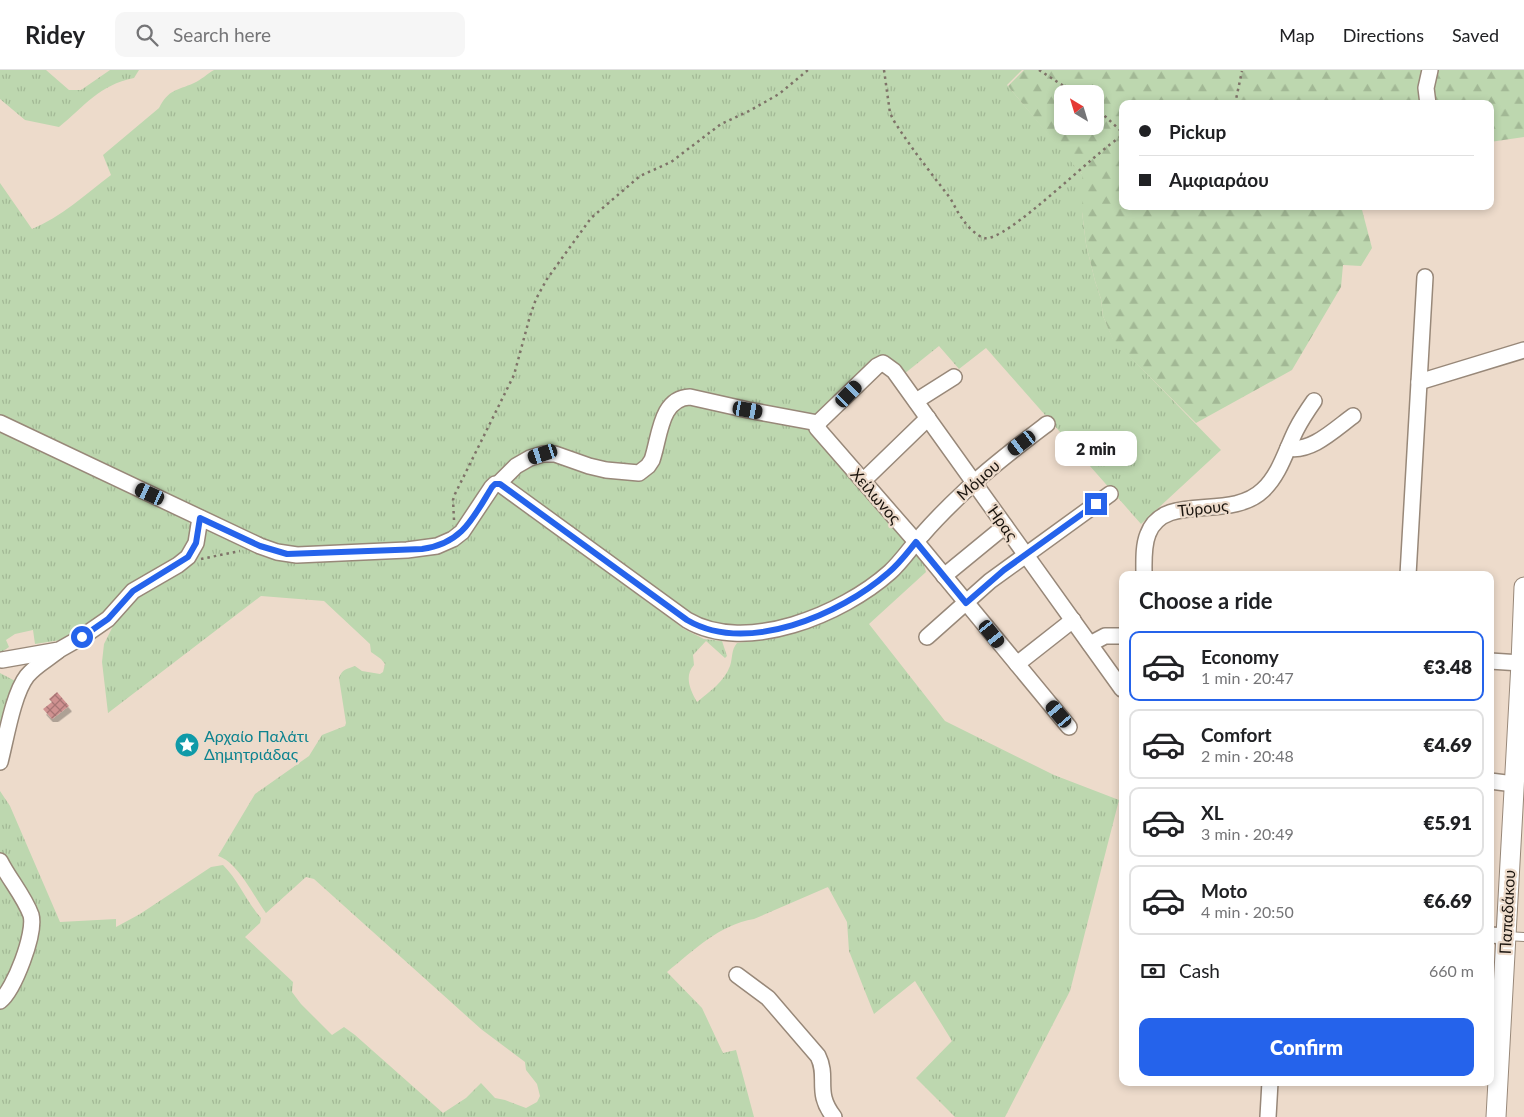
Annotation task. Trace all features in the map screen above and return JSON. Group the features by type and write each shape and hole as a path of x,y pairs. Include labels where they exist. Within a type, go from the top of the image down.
{"street":[{"path":"1428,100 1426,88 1430,70"},
{"path":"1408,571 1425,277"},
{"path":"1419,382 1524,350"},
{"name":"Ήρας","path":"818,425 879,364 883,363 890,367 1119,685"},
{"path":"916,401 954,377"},
{"path":"0,423 260,546 277,552 297,555 407,550 437,546 457,536 465,529 492,487 498,484 516,466 530,458 543,454 555,454 588,466 606,470 639,473 652,460 666,410 672,402 683,397 690,396 818,425"},
{"name":"Τύρους","path":"1144,571 1145,544 1154,523 1171,511 1236,505 1256,496 1272,480 1296,430 1314,401"},
{"path":"1288,448 1295,450 1304,448 1353,416"},
{"path":"864,480 928,418"},
{"name":"Μόμου","path":"498,484 687,620 702,628 721,632 754,632 780,629 803,621 838,606 865,590 889,572 974,482 1047,424"},
{"name":"Χείλωνος","path":"818,425 1069,727"},
{"path":"927,637 990,581 1110,494"},
{"path":"0,762 22,682 31,672 59,650 108,619 133,591 178,565 188,557 195,547 200,518"},
{"path":"944,576 1005,526"},
{"name":"Παπαδάκου","path":"1496,1117 1494,1077 1507,936 1514,784 1523,663 1524,587"},
{"path":"1017,664 1073,620"},
{"path":"1090,644 1105,636 1119,636"},
{"path":"2,660 59,650"},
{"path":"1494,661 1523,663"},
{"path":"1494,781 1514,784"},
{"path":"0,861 31,916 32,929 13,985 0,1001"},
{"path":"737,975 768,998 818,1056 822,1067 823,1098 826,1107 834,1117"},
{"path":"1268,1117 1270,1086"}],"path":[{"path":"457,536 453,514 455,494 510,384 536,299 547,279 584,226 640,176 672,162 721,124 779,94 808,70"},
{"path":"884,70 890,113 894,121 964,221 979,236 985,239 1000,234 1036,207 1119,137"},
{"path":"1039,70 1062,85"},
{"path":"1236,100 1242,71"},
{"path":"1104,115 1119,129"},
{"path":"178,565 260,546"}],"green space":[{"path":"0,70 46,70 69,90 81,90 110,70 139,70 134,78 111,86 93,97 59,127 25,120 0,99"},
{"path":"214,70 1022,70 1007,85 1082,174 1082,212 1086,244 1101,299 1103,316 1113,339 1221,450 1141,524 986,348 959,369 939,346 904,374 893,361 812,420 907,543 881,571 842,598 790,621 751,628 703,622 503,480 454,531 429,543 309,550 272,546 0,419 0,183 32,229 43,224 73,205 111,175 103,155 159,108 166,97 178,89 197,82"},
{"path":"1024,70 1524,70 1524,137 1494,141 1494,100 1119,100 1119,210 1362,210 1372,248 1361,266 1343,265 1341,287 1292,370 1196,423 1113,340 1103,316 1101,299 1086,244 1082,212 1082,174 1008,86"},
{"path":"0,431 188,520 191,532 185,551 81,632 61,640 35,644 33,630 15,634 6,640 9,647 0,653"},
{"path":"497,492 684,629 704,639 722,641 727,656 725,658 706,641 693,655 694,665 689,674 689,683 697,702 724,677 730,666 737,643 777,638 825,620 916,553 923,561 926,572 869,624 945,721 1054,775 1119,800 1070,991 1005,1117 955,1117 916,1078 952,1041 915,981 874,1014 849,951 847,922 828,887 754,919 729,927 697,947 667,972 702,1008 723,1053 736,1050 754,1117 0,1117 0,791 10,806 60,922 116,919 116,927 140,914 211,867 223,865 261,918 260,923 245,937 293,982 292,992 301,1004 332,1035 344,1027 443,1113 466,1098 481,1083 495,1098 526,1108 537,1102 540,1096 537,1084 526,1070 525,1062 481,1029 314,879 306,877 266,913 239,872 218,856 255,794 309,756 322,735 345,726 339,678 342,673 355,666 362,671 380,674 383,672 385,664 371,652 370,644 324,601 261,596 108,713 102,662 104,644 116,620 127,604 145,590 206,529 264,557 284,561 427,555 441,553 460,543"},
{"path":"0,673 17,682 0,730"}],"building":[{"path":"57,692 69,706 52,719 43,709 52,702 49,699"}],"place":[{"name":"Αρχαίο Παλάτι Δημητριάδας","path":"187,745"}],"route":[{"path":"82,637 108,619 133,591 178,565 188,557 196,543 200,518 260,546 287,554 422,549 442,545 457,536 465,529 492,487 495,484 500,484 687,620 708,630 745,633 780,629 815,617 846,602 889,572 916,542 966,603 1004,570 1096,504"}]}
